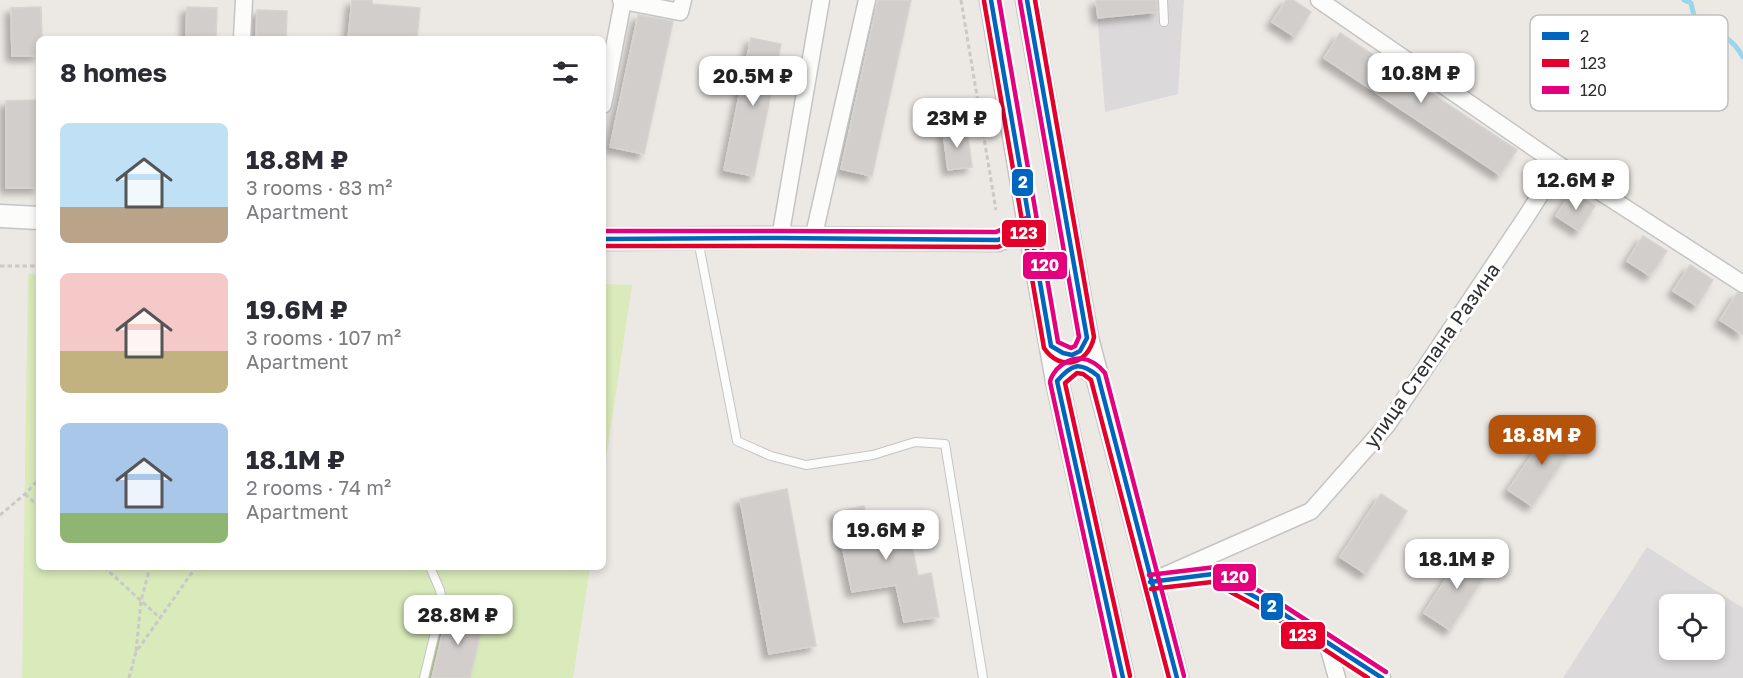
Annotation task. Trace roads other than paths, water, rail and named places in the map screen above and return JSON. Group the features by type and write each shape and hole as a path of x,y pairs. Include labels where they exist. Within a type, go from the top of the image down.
{"main road":[{"path":"991,0 1057,381 1124,678"},
{"path":"1027,0 1087,338 1177,678"},
{"path":"0,216 36,218"},
{"path":"606,238 998,240 1029,225"},
{"path":"1051,346 1061,353 1077,354 1083,349 1087,338"},
{"path":"1057,381 1066,371 1077,365 1087,367 1098,376"}],"street":[{"path":"243,36 244,0"},
{"path":"606,89 622,1 680,12 683,0"},
{"path":"780,238 821,0"},
{"path":"813,239 867,0"},
{"path":"1319,0 1559,165 1743,284"},
{"name":"улица Степана Разина","path":"1150,582 1311,512 1387,425 1559,165"},
{"path":"1150,582 1213,574 1268,604 1382,678"},
{"path":"1327,642 1337,678"}],"lane":[{"path":"1164,0 1164,22"},
{"path":"697,239 736,441 771,456 806,465 873,455 915,442 945,444 983,678"},
{"path":"424,678 442,603 440,590 431,570"}],"waterway":[{"path":"1684,0 1691,3 1694,15"},
{"path":"1728,40 1743,57"}]}
